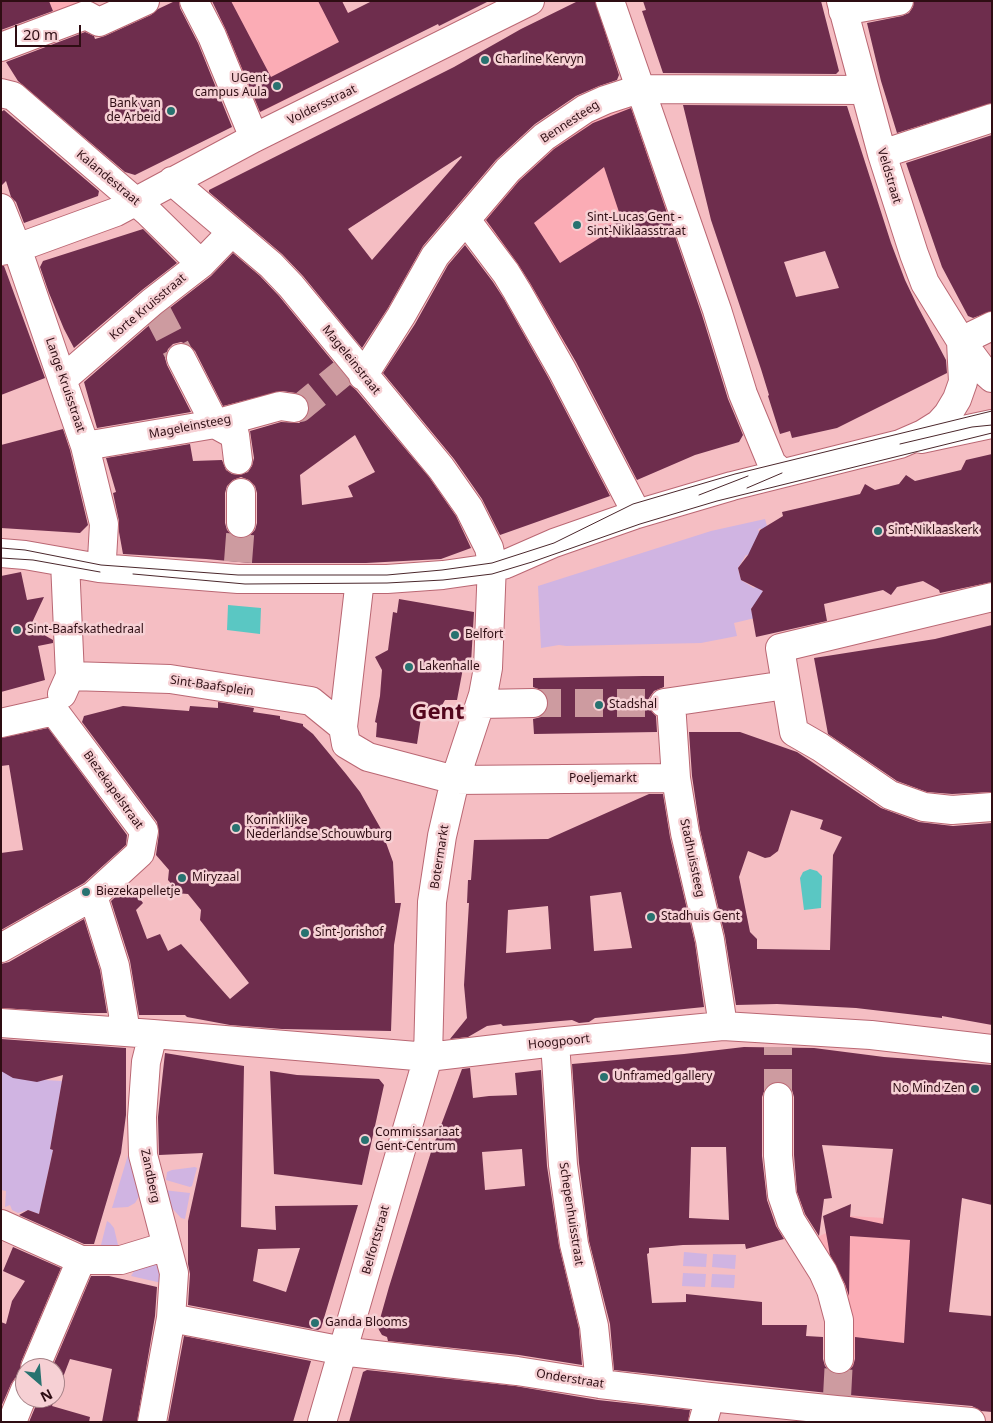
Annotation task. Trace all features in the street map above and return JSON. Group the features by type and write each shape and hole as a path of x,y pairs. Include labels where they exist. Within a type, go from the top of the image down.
{"street":[{"path":"1,47 86,15 99,22 145,1"},
{"path":"194,1 212,36 254,138"},
{"name":"Voldersstraat","path":"9,249 125,207 254,138 530,1"},
{"path":"610,1 717,310 743,394 772,464 782,473"},
{"path":"842,6 899,1"},
{"name":"Veldstraat","path":"842,6 882,154 925,283 961,342 982,369 992,378"},
{"name":"Bennesteeg","path":"354,370 401,316 435,256 508,170 544,137 586,110 605,100 639,89 864,90"},
{"name":"Kalandestraat","path":"7,95 125,207 201,264"},
{"path":"882,154 992,118"},
{"name":"Mageleinstraat","path":"172,181 271,265 291,286 354,370 435,462 469,508 489,548 492,568 488,668 480,704"},
{"name":"Lange Kruisstraat","path":"1,208 9,249 63,379 86,446 104,524 100,568"},
{"path":"466,220 506,273 522,299 562,370 637,514"},
{"name":"Korte Kruisstraat","path":"63,379 154,306 201,264 232,232"},
{"path":"900,444 923,434 939,424 948,414 957,399 963,382 961,342 992,326"},
{"path":"181,358 215,424 235,435 238,460"},
{"name":"Mageleinsteeg","path":"86,446 215,424 280,406 294,408"},
{"path":"1,553 25,555 100,568 238,570 360,579 433,576 492,568 506,564 554,543 699,495 900,444 992,424"},
{"path":"240,523 241,493"},
{"path":"1,723 54,711 70,676 65,562"},
{"path":"360,579 344,732 346,744 368,757 455,780"},
{"path":"992,597 780,648 794,732 820,747 890,795 924,807 952,810 992,807"},
{"name":"Sint-Baafsplein","path":"70,676 170,679 311,700 344,732"},
{"path":"676,778 667,703 786,685"},
{"path":"480,704 533,703"},
{"name":"Botermarkt","path":"428,1057 432,902 442,836 455,780 480,704"},
{"name":"Biezekapelstraat","path":"1,948 93,896 140,853 144,831 54,711"},
{"name":"Poeljemarkt","path":"455,780 676,778"},
{"name":"Stadhuissteeg","path":"676,778 685,833 710,940 723,1026"},
{"path":"93,896 115,966 126,1032"},
{"name":"Hoogpoort","path":"1,1023 428,1057 555,1042 723,1026 778,1038 871,1035 992,1049"},
{"name":"Zandberg","path":"152,1422 171,1318 174,1273 143,1155 142,1117 146,1062 153,1034"},
{"name":"Schepenhuisstraat","path":"555,1042 563,1166 574,1244 594,1326 600,1384"},
{"name":"Belfortstraat","path":"322,1422 428,1057"},
{"path":"778,1097 778,1156 782,1195 791,1221 832,1290 839,1320 839,1359"},
{"path":"1,1224 81,1260 121,1260 167,1246"},
{"path":"38,1358 81,1260"},
{"name":"Onderstraat","path":"171,1318 343,1351 517,1371 600,1384 707,1409 836,1404 971,1422"},
{"path":"12,1422 18,1408"}],"shaded area":[{"path":"49,1 93,1 55,15"},
{"name":"UGent campus Aula","path":"214,1 342,1 370,58 255,115 217,30 220,12"},
{"name":"Sint-Lucas Gent - Sint-Niklaasstraat","path":"634,104 673,229 676,232 632,246 599,324 561,348 480,220 528,164 571,132 591,123 590,119"},
{"path":"765,519 767,526 764,532 760,528 758,530 763,535 753,556 746,555 738,568 741,580 754,588 760,583 762,591 771,597 752,607 751,610 755,618 734,623 737,636 701,643 559,645 541,648 538,586 711,531"},
{"path":"1,1071 44,1080 62,1081 50,1149 53,1150 39,1214 28,1210 18,1213 12,1210 10,1205 5,1207 6,1191 1,1190"},
{"path":"128,1155 133,1160 140,1195 135,1203 128,1207 112,1208"},
{"path":"197,1168 192,1186 190,1187 166,1180 167,1172"},
{"path":"163,1190 190,1193 185,1219 181,1218 171,1207 162,1192"},
{"path":"887,1193 949,1312 935,1408 840,1398 842,1359 809,1241 839,1227 850,1216 884,1218"},
{"path":"107,1221 114,1228 118,1245 113,1251 99,1253"},
{"path":"684,1252 707,1254 706,1267 683,1266"},
{"path":"713,1254 736,1255 735,1269 712,1267"},
{"path":"160,1261 166,1284 131,1276 136,1268"},
{"path":"683,1273 706,1274 705,1287 682,1286"},
{"path":"712,1274 735,1275 734,1288 711,1287"}],"water":[{"path":"228,605 261,608 260,634 227,630"},
{"path":"810,869 817,871 822,876 821,908 804,910 800,878 803,872"}],"building":[{"path":"1,1 49,1 53,11 1,30"},
{"path":"179,1 180,8 198,43 232,127 135,175 125,172 18,81 6,62 85,32 94,36 95,39 105,36 151,15 158,9"},
{"path":"212,1 231,1 271,77 339,42 318,1 342,1 348,13 372,1 489,1 439,26 438,24 260,112"},
{"path":"578,1 595,1 619,75 617,80 576,96 535,124 496,160 423,246 388,308 362,348 303,276 282,254 209,192 209,190 454,67 521,29","holes":["462,157 372,260 348,229"]},
{"path":"643,1 821,1 839,71 836,74 663,73 642,11 646,10"},
{"path":"914,1 992,1 992,103 897,133 881,81 867,23 909,13"},
{"path":"683,105 847,106 891,243 905,280 946,360 947,373 837,428 792,438 790,431 780,434 761,369 711,220","holes":["825,251 839,288 796,297 784,262"]},
{"path":"631,108 702,315 728,399 743,435 739,442 695,455 637,480 576,362 518,264 486,220 519,181 554,149 593,123","holes":["604,167 622,221 599,229 601,237 560,263 534,223"]},
{"path":"4,110 99,191 98,196 24,223 16,202 11,197 6,181 1,186 1,112"},
{"path":"992,135 992,311 973,318 968,316 942,267 906,163"},
{"path":"143,229 177,263 74,348 49,293 40,267 43,261"},
{"path":"465,245 504,299 548,377 610,496 500,535 482,499 454,459 383,373 415,324 448,265"},
{"path":"233,253 260,276 279,296 348,380 349,384 429,477 456,516 471,548 441,559 366,563 251,563 123,554 113,493 116,492 106,458 190,444 193,461 222,460 226,470 232,474 240,475 248,472 254,458 250,431 281,422 299,423 306,418 309,411 309,403 303,395 282,391 223,406 195,351 189,345 181,342 173,344 168,349 165,358 191,412 97,428 84,382 162,314 211,276","holes":["355,435 375,472 348,486 353,497 302,505 300,475","241,477 249,480 255,486 257,493 257,523 255,530 249,536 241,539 233,536 227,530 225,523 225,493 227,486 233,480"]},
{"path":"1,266 4,266 45,378 1,395"},
{"path":"63,429 88,525 80,533 1,528 1,445"},
{"name":"Sint-Niklaaskerk","path":"992,454 992,582 940,593 939,590 923,581 897,587 891,595 883,590 824,604 827,621 756,637 751,609 763,591 741,580 738,568 748,555 760,530 783,516 782,512 860,494 865,484 875,490 899,484 906,475 915,481 961,470 966,460"},
{"name":"Sint-Baafskathedraal","path":"21,572 27,600 44,597 30,627 53,640 53,643 38,646 45,680 1,692 1,576"},
{"name":"Lakenhalle","path":"399,599 474,612 471,663 464,663 457,700 445,700 437,714 422,711 417,744 376,737 377,723 375,722 382,670 375,657 388,650 393,612 397,613"},
{"path":"992,625 992,792 952,794 927,792 897,781 828,734 814,658 935,639"},
{"name":"Stadshal","path":"664,676 664,687 654,691 649,698 649,705 656,716 657,732 534,734 533,719 541,717 546,711 549,702 541,690 533,687 533,678"},
{"path":"218,702 254,708 253,712 280,716 280,719 303,724 360,792 381,829 393,862 395,903 401,903 394,945 391,1031 282,1029 230,1025 187,1017 185,1015 139,1015 130,961 111,901 129,884 143,903 136,910 147,939 160,934 168,951 181,944 230,999 249,983 200,920 201,910 188,894 175,893 175,888 168,880 169,870 156,855 159,833 157,822 82,722 84,716 123,706 189,711 190,706 218,708"},
{"path":"48,728 127,835 126,845 84,883 1,930 1,853 23,850 9,765 1,766 1,738"},
{"path":"689,732 740,732 797,752 881,808 919,822 953,826 992,823 992,1025 942,1016 942,1018 856,1008 777,1004 736,1005 725,936 700,830 692,776","holes":["791,810 823,820 820,829 842,837 833,855 830,950 757,949 757,939 750,932 739,877 748,851 765,858 778,851"]},
{"name":"Stadhuis Gent","path":"649,794 663,794 670,837 695,943 704,1007 595,1018 589,1022 579,1023 572,1020 503,1026 501,1024 487,1026 468,1037 450,1039 467,1018 464,985 469,903 467,903 468,880 471,880 474,840 548,839","holes":["621,892 632,948 594,951 590,896","548,906 551,949 506,953 508,910"]},
{"path":"84,919 100,970 107,1013 1,1008 1,964 9,962"},
{"path":"1,1039 126,1048 126,1115 121,1153 94,1244 84,1244 19,1215 28,1210 39,1214 53,1150 50,1149 63,1075 37,1082 13,1078 1,1071"},
{"path":"744,1047 814,1048 884,1057 992,1065 992,1205 962,1198 949,1312 992,1316 992,1412 981,1411 972,1406 837,1394 614,1370 610,1324 589,1241 579,1163 572,1064","holes":["778,1081 785,1083 792,1090 794,1097 794,1155 797,1192 805,1214 819,1236 824,1199 832,1198 822,1145 893,1149 883,1224 850,1217 851,1204 823,1216 830,1255 849,1296 850,1236 910,1240 904,1343 855,1337 855,1359 853,1366 847,1372 839,1375 832,1373 825,1366 823,1359 823,1337 806,1336 807,1325 762,1325 762,1302 686,1294 686,1302 652,1303 647,1254 649,1253 649,1248 683,1245 745,1244 746,1249 784,1239 776,1226 767,1200 762,1156 762,1097 765,1089 771,1083","691,1147 726,1147 729,1220 689,1218"]},
{"path":"165,1053 244,1066 241,1227 276,1230 275,1206 358,1205 321,1328 318,1330 188,1305 190,1274 188,1264 188,1221 203,1153 159,1155 158,1117","holes":["300,1248 286,1292 253,1281 258,1249"]},
{"path":"470,1068 473,1098 517,1095 515,1073 541,1070 547,1166 559,1246 579,1329 582,1365 519,1355 388,1341 387,1337 382,1335 379,1330 378,1326 389,1287 431,1152 462,1069","holes":["522,1149 525,1186 485,1190 482,1152"]},
{"path":"270,1071 297,1075 379,1079 384,1085 362,1185 274,1174"},
{"path":"13,1247 61,1268 23,1358 15,1358 15,1378 1,1407 1,1322 6,1324 12,1301 25,1281 3,1271"},
{"path":"91,1276 109,1276 157,1287 155,1316 137,1422 102,1422 112,1369 70,1359 65,1372 65,1358 56,1358"},
{"path":"184,1336 311,1361 293,1422 168,1422"},
{"path":"367,1370 515,1386 598,1400 690,1410 688,1422 349,1422 363,1372"},
{"path":"35,1408 59,1408 90,1417 89,1422 29,1422"}],"tunnel":[{"path":"156,310 181,358"},
{"path":"294,408 300,408 345,371"},
{"path":"238,562 241,523"},
{"path":"533,703 664,703"},
{"path":"778,1047 778,1097"},
{"path":"837,1397 839,1359"}],"tram line":[{"path":"1,548 25,550 101,565 238,575 387,575 442,570 492,563 554,543 633,504 735,474 992,411"},
{"path":"900,444 972,427 992,425"},
{"path":"133,574 245,584 387,583 443,580 492,574 640,524 717,501 992,433"},
{"path":"747,488 782,473"},
{"path":"699,495 748,476"},
{"path":"1,558 33,560 100,572"}],"place":[{"name":"Charline Kervyn","path":"485,60"},
{"name":"UGent campus Aula","path":"277,86"},
{"name":"Bank van de Arbeid","path":"171,111"},
{"name":"Sint-Lucas Gent - Sint-Niklaasstraat","path":"577,225"},
{"name":"Sint-Niklaaskerk","path":"878,531"},
{"name":"Sint-Baafskathedraal","path":"17,630"},
{"name":"Belfort","path":"455,635"},
{"name":"Lakenhalle","path":"409,667"},
{"name":"Stadshal","path":"599,705"},
{"name":"Koninklijke Nederlandse Schouwburg","path":"236,828"},
{"name":"Miryzaal","path":"182,878"},
{"name":"Biezekapelletje","path":"86,892"},
{"name":"Stadhuis Gent","path":"651,917"},
{"name":"Sint-Jorishof","path":"305,933"},
{"name":"Unframed gallery","path":"604,1077"},
{"name":"No Mind Zen","path":"975,1089"},
{"name":"Commissariaat Gent-Centrum","path":"365,1140"},
{"name":"Ganda Blooms","path":"315,1323"}],"district":[{"name":"Gent","path":"438,713"}]}
